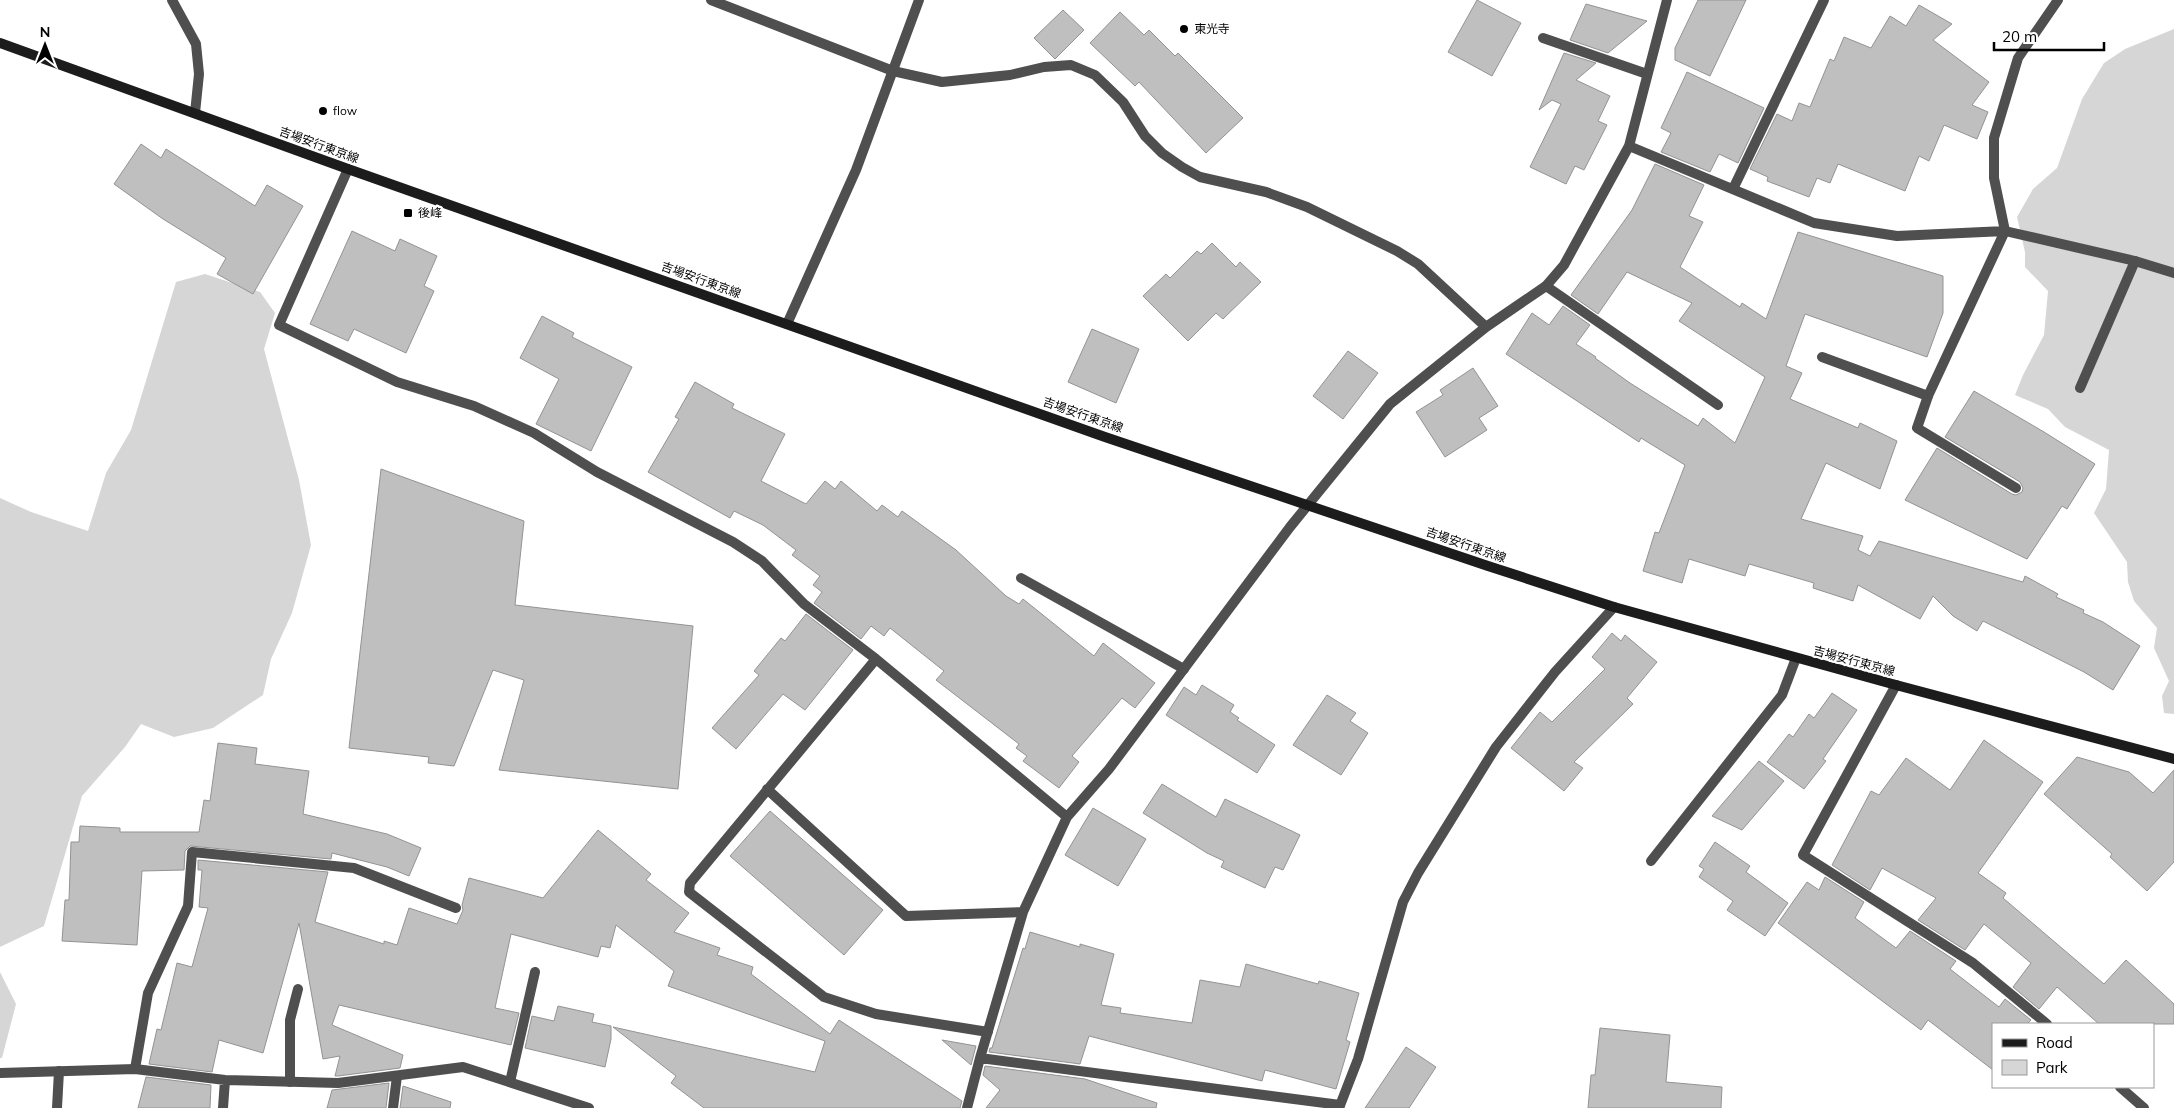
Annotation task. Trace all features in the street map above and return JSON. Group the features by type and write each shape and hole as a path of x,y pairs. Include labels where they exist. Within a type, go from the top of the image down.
{"main road":[{"name":"吉場安行東京線","path":"0,43 1105,437 1488,566 1614,607 1796,658 2174,759"}],"street":[{"path":"172,0 196,44 199,74 195,113"},
{"path":"711,0 893,71 942,82 1010,75 1044,67 1071,65 1095,75 1122,102 1145,136 1182,167 1200,177 1266,192 1307,207 1397,251 1418,264 1486,327"},
{"path":"787,324 856,170 919,0"},
{"path":"967,1108 1022,912 1067,817 1109,769 1308,504 1390,404 1486,327 1546,286 1564,265 1629,146 1667,0"},
{"path":"1733,189 1824,0"},
{"path":"2016,488 1917,428 1928,396 2005,232 1994,178 1994,138 2018,58 2058,0"},
{"path":"1543,38 1647,74"},
{"path":"1629,146 1814,223 1897,236 2005,232 2135,261 2174,273"},
{"path":"348,168 279,325 397,382 474,406 534,433 597,472 734,542 762,561 804,604 876,659 1067,817"},
{"path":"2080,388 2135,261"},
{"path":"1546,286 1718,405"},
{"path":"1822,357 1928,396"},
{"path":"1021,578 1184,669"},
{"path":"980,1058 1340,1107 1358,1059 1400,911 1418,873 1496,747 1555,672 1614,607"},
{"path":"1651,861 1782,695 1796,658"},
{"path":"876,659 690,883 689,892 824,997 876,1014 988,1032"},
{"path":"1896,685 1803,855 1973,963 2046,1023"},
{"path":"767,789 906,916 1022,912"},
{"path":"135,1068 148,993 188,906 192,852 354,868 456,908"},
{"path":"510,1082 535,972"},
{"path":"290,1082 290,1020 298,989"},
{"path":"0,1073 135,1068 224,1080 338,1083 463,1067 589,1108"},
{"path":"57,1108 59,1071"},
{"path":"392,1108 397,1076"},
{"path":"224,1080 224,1108"},
{"path":"2121,1088 2144,1108"}],"green space":[{"path":"2174,29 2174,714 2164,713 2162,696 2169,681 2154,648 2157,628 2134,601 2128,582 2127,562 2094,513 2106,489 2109,450 2065,427 2048,409 2015,395 2023,375 2044,335 2048,291 2025,267 2025,252 2017,217 2033,189 2057,168 2082,99 2104,63 2125,49"},
{"path":"205,274 260,292 275,313 264,349 299,480 311,545 292,613 271,659 263,695 213,728 174,737 141,724 125,747 82,796 44,926 0,947 0,498 31,512 88,531 106,473 131,430 176,282"},
{"path":"0,972 16,1004 2,1058 0,1058"}],"building":[{"path":"1477,0 1521,23 1492,76 1448,52"},
{"path":"1698,0 1746,0 1710,76 1675,60 1675,48"},
{"path":"1586,4 1647,21 1608,53 1570,40"},
{"path":"1919,5 1952,24 1933,40 1989,82 1972,105 1988,112 1977,139 1944,125 1929,161 1919,156 1905,191 1838,164 1830,183 1817,178 1809,197 1767,181 1768,177 1750,169 1777,114 1792,121 1799,103 1810,107 1830,59 1834,61 1844,37 1871,48 1890,16 1906,26"},
{"path":"1063,10 1084,30 1055,59 1034,38"},
{"path":"1120,12 1144,35 1149,30 1175,56 1178,53 1243,118 1206,153 1139,82 1135,86 1090,43"},
{"path":"1564,53 1596,63 1576,80 1610,96 1598,121 1607,125 1584,170 1575,166 1566,184 1530,167 1561,104 1552,100 1539,110"},
{"path":"1687,72 1764,108 1738,163 1719,154 1710,172 1661,152 1671,133 1661,128"},
{"path":"141,144 161,158 166,149 255,206 267,185 303,206 253,294 217,274 226,258 163,219 114,184"},
{"path":"1655,164 1704,185 1689,216 1703,222 1680,267 1740,307 1742,303 1766,319 1798,232 1943,276 1943,313 1927,357 1805,314 1786,366 1802,373 1790,399 1858,428 1860,423 1897,441 1880,489 1826,463 1801,519 1863,536 1858,550 1870,556 1879,541 2023,582 2025,576 2058,594 2056,597 2084,610 2083,613 2103,622 2140,646 2113,690 2084,672 1983,621 1977,631 1953,616 1933,596 1920,619 1858,585 1853,601 1813,588 1814,583 1749,564 1745,576 1689,559 1682,583 1643,571 1655,532 1659,533 1685,465 1641,438 1639,442 1506,354 1532,313 1549,325 1563,306 1590,325 1576,344 1630,383 1698,426 1703,418 1735,443 1765,377 1679,321 1692,303 1627,272 1598,314 1571,295 1632,210"},
{"path":"352,231 395,251 400,239 437,256 424,286 434,291 406,353 354,329 348,341 310,324"},
{"path":"1212,243 1236,267 1240,262 1261,282 1223,319 1216,313 1188,341 1143,296 1166,274 1170,278 1197,251 1201,254"},
{"path":"542,316 574,333 572,337 632,367 591,451 536,424 559,379 520,358"},
{"path":"1092,329 1139,349 1116,403 1068,382"},
{"path":"1348,351 1378,373 1343,419 1313,396"},
{"path":"1473,368 1498,406 1479,418 1487,430 1445,457 1416,412 1443,395 1440,390"},
{"path":"695,382 734,404 732,408 785,434 761,481 806,504 825,481 835,489 841,481 877,511 882,505 898,517 902,511 956,550 1006,596 1019,604 1023,599 1094,656 1103,643 1155,683 1135,708 1122,698 1072,756 1079,762 1059,788 1023,761 1027,756 1016,748 1019,744 936,680 944,671 890,628 884,636 871,626 861,639 814,603 822,592 813,585 820,576 792,555 796,550 763,525 734,511 730,518 648,472 679,419 675,417"},
{"path":"1974,391 2095,464 2067,509 2062,506 2027,559 1905,500 1937,448 2012,494 2016,495 2022,492 2023,488 2020,482 1945,437"},
{"path":"381,469 524,521 515,605 693,626 678,789 499,770 524,680 493,670 454,766 428,763 429,757 349,748"},
{"path":"806,614 853,650 805,710 783,694 736,749 712,728 759,675 754,671 781,638 785,641"},
{"path":"1612,633 1621,641 1625,635 1657,662 1627,698 1633,704 1574,762 1583,768 1564,791 1511,748 1540,712 1552,722 1605,669 1592,657"},
{"path":"1202,685 1234,705 1230,712 1239,718 1237,720 1275,745 1257,773 1166,715 1184,687 1196,695"},
{"path":"1832,693 1857,710 1823,759 1826,761 1804,789 1767,762 1789,734 1793,737 1809,714 1814,718"},
{"path":"1327,695 1356,713 1350,721 1368,733 1341,775 1293,745"},
{"path":"1984,740 2043,782 1978,873 2006,893 2003,898 2104,984 2126,960 2174,1004 2174,1024 2098,1023 2057,987 2039,1009 2013,987 2031,963 1984,924 1965,950 1918,920 1936,898 1882,868 1870,890 1832,865 1871,791 1879,795 1906,758 1950,790"},
{"path":"218,743 257,748 255,764 309,771 303,814 387,834 421,848 409,876 387,867 332,853 331,859 190,846 185,851 184,870 142,871 137,945 62,941 65,900 69,900 71,842 79,842 80,826 120,828 120,832 199,832 204,800 210,801"},
{"path":"2077,757 2129,772 2153,793 2174,770 2174,862 2147,891 2110,857 2112,854 2044,794"},
{"path":"1759,761 1784,781 1742,830 1712,816"},
{"path":"1162,784 1216,817 1225,799 1300,835 1283,870 1275,867 1265,888 1221,867 1224,861 1207,853 1143,813"},
{"path":"1093,808 1146,839 1118,886 1065,855"},
{"path":"770,811 883,910 844,955 730,856"},
{"path":"598,830 651,874 646,880 689,913 674,932 720,948 717,955 753,967 751,974 830,1034 839,1020 962,1101 960,1108 704,1108 671,1083 676,1076 613,1027 815,1072 825,1041 668,986 674,971 616,925 610,948 601,946 598,957 511,934 495,1008 519,1013 511,1045 339,1005 332,1025 403,1055 400,1068 335,1076 340,1056 323,1059 299,923 263,1053 219,1040 212,1072 149,1064 157,1029 161,1030 177,963 192,967 208,908 199,907 202,870 198,870 198,860 328,872 315,922 384,944 384,941 397,945 409,908 457,924 463,910 462,905 469,878 543,898"},
{"path":"1715,842 1750,866 1746,872 1788,903 1765,936 1727,910 1733,901 1699,877 1704,869 1699,866"},
{"path":"1825,877 1864,902 1855,918 1896,948 1910,931 1956,961 1950,969 1999,1007 2005,999 2031,1020 2028,1023 1992,1023 1992,1069 1928,1020 1921,1030 1778,923 1807,882 1819,890"},
{"path":"1030,932 1080,947 1080,944 1114,954 1101,1005 1121,1008 1120,1013 1192,1023 1200,980 1240,987 1246,964 1318,984 1319,981 1359,993 1346,1040 1350,1042 1336,1089 1265,1070 1262,1081 1089,1036 1080,1064 989,1052 990,1048 992,1048 1023,948 1025,949"},
{"path":"558,1006 594,1014 592,1022 611,1026 611,1039 605,1067 525,1048 532,1016 554,1021"},
{"path":"1600,1028 1670,1035 1666,1082 1722,1087 1721,1108 1588,1108 1591,1075 1595,1075"},
{"path":"942,1040 976,1046 971,1065"},
{"path":"1406,1047 1436,1067 1409,1108 1365,1108"},
{"path":"985,1066 1085,1079 1157,1103 1156,1108 986,1108 1000,1090 983,1075"},
{"path":"146,1077 211,1085 210,1108 138,1108"},
{"path":"389,1083 386,1108 327,1108 332,1090"},
{"path":"403,1086 451,1102 450,1108 400,1108"}],"place":[{"name":"東光寺","path":"1184,29"},
{"name":"flow","path":"323,111"},
{"name":"後峰","path":"408,213"}]}
